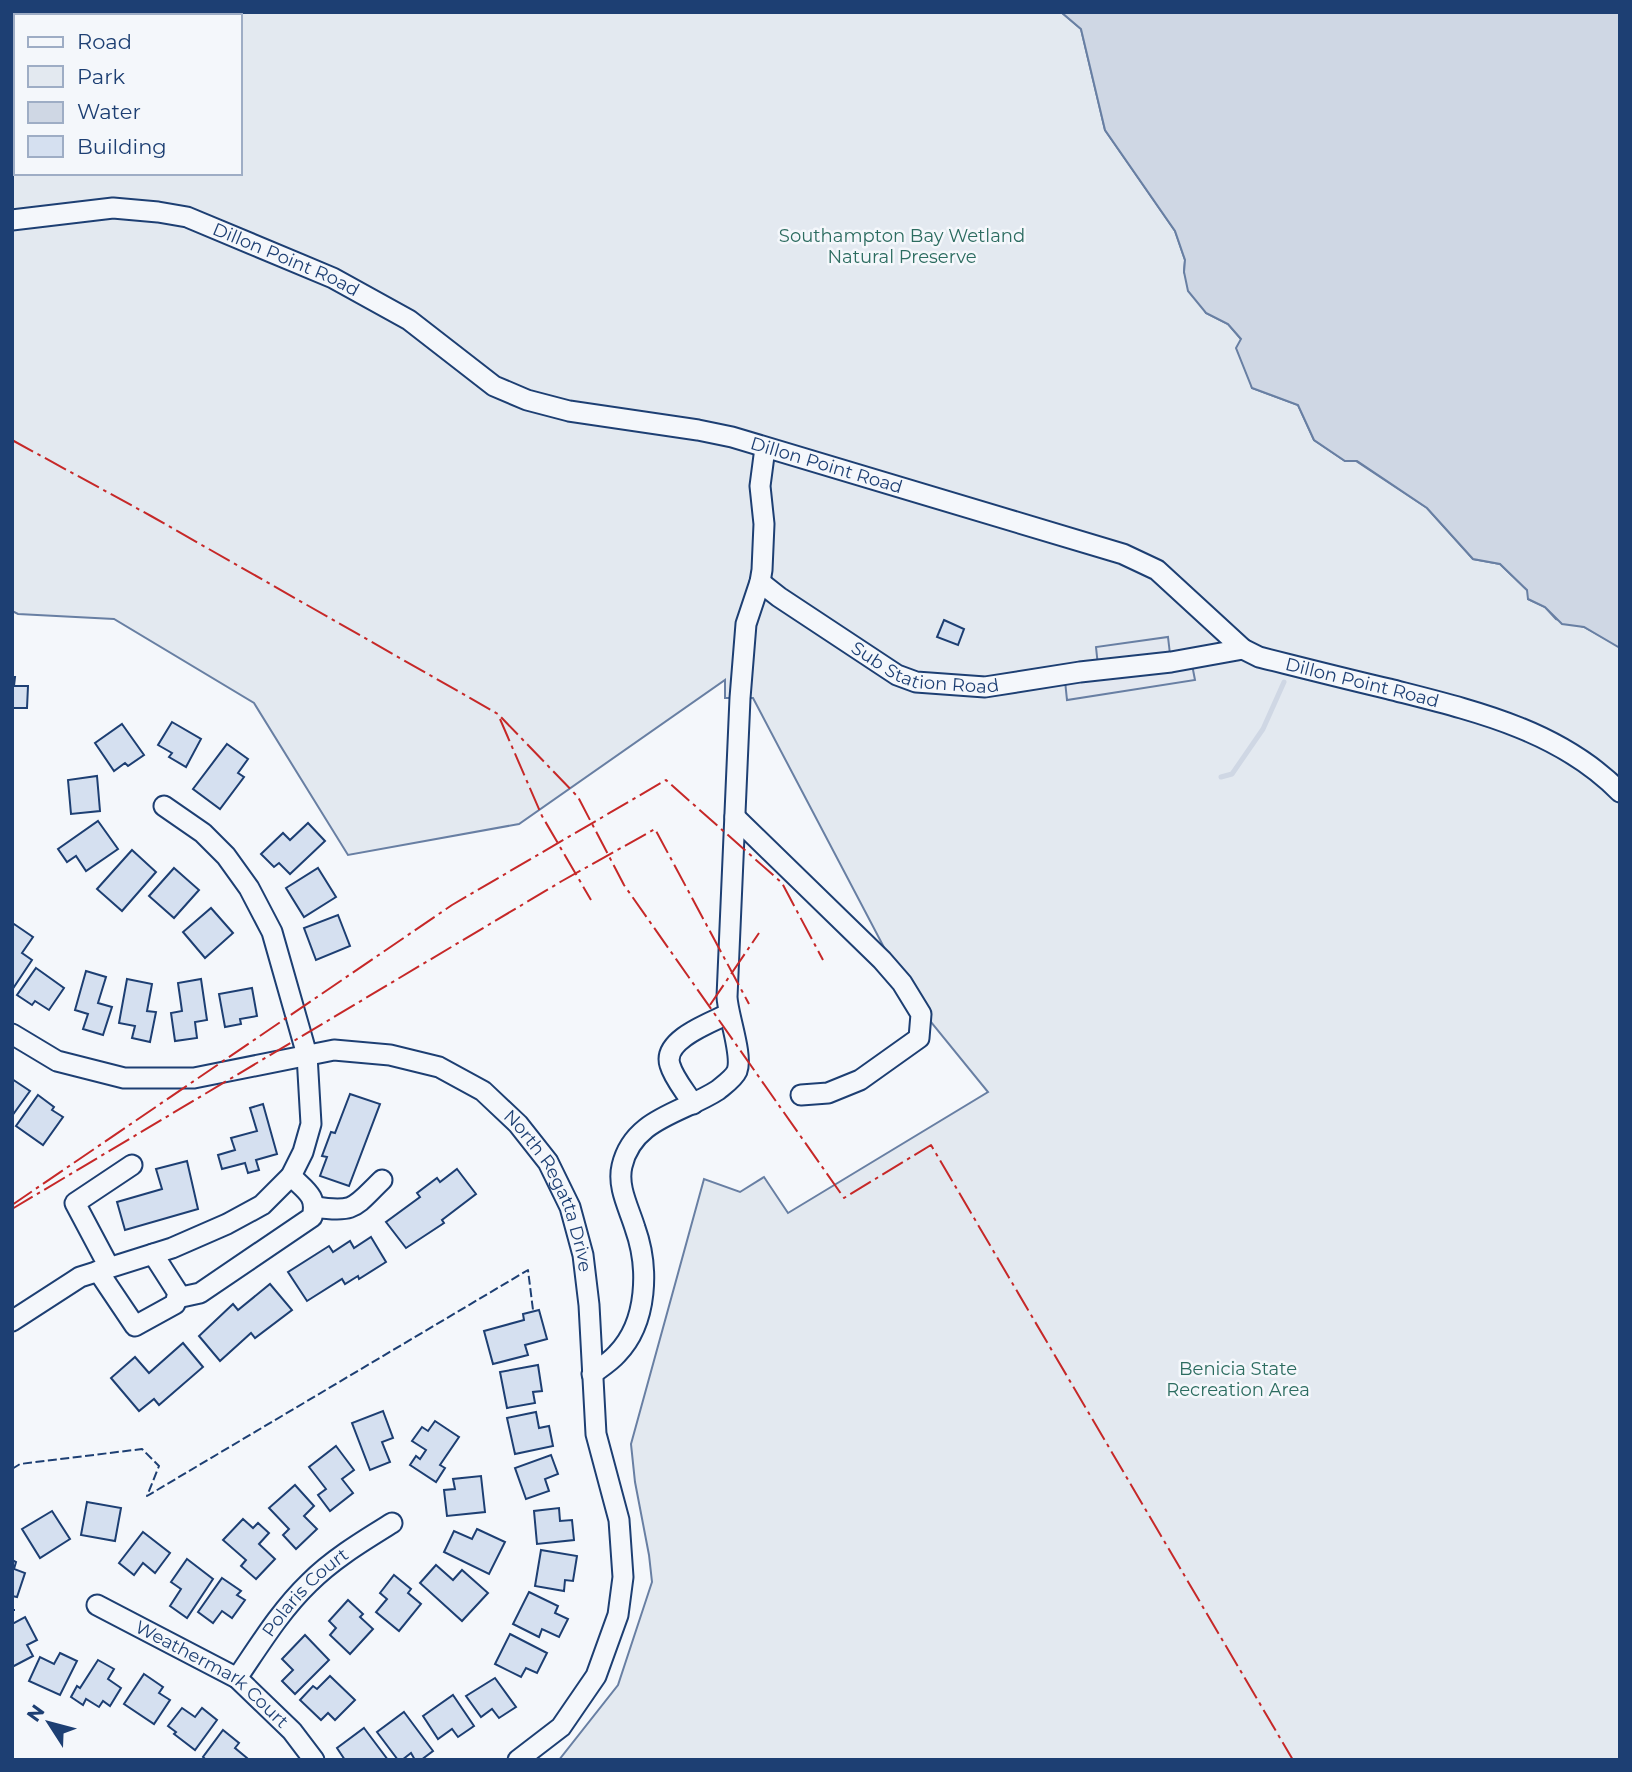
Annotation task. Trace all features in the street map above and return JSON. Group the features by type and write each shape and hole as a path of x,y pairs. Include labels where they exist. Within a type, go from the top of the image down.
{"street":[{"name":"Dillon Point Road","path":"12,220 113,208 187,217 333,278 409,320 494,386 527,400 569,411 698,429 1123,554 1157,570 1243,649 1259,657 1452,704 1525,730 1560,746 1620,792"},
{"path":"592,1374 617,1354 631,1334 642,1306 642,1258 636,1230 622,1190 621,1167 631,1143 648,1124 725,1085 737,1070 737,1044 728,1014 740,698 746,624 760,582 764,524 760,486 765,448"},
{"name":"Sub Station Road","path":"760,582 897,676 916,682 985,687 1080,672 1171,662 1243,649"},
{"path":"12,1321 80,1277 172,1248 262,1205 291,1176 303,1152 311,1124 307,1055 272,932 249,888 226,856 203,833 164,806"},
{"path":"735,817 881,960 902,983 921,1014 919,1038 860,1080 828,1093 801,1095"},
{"path":"692,1104 669,1064 670,1054 675,1043 728,1014"},
{"name":"North Regatta Drive","path":"12,1034 57,1061 124,1078 194,1078 334,1050 390,1055 439,1066 483,1091 518,1124 548,1162 570,1207 583,1255 589,1305 596,1434 619,1520 623,1577 618,1615 596,1676 561,1727 518,1760"},
{"path":"132,1165 75,1203 104,1269 135,1326 175,1304 177,1298 178,1293 153,1254"},
{"path":"177,1298 200,1293 312,1217 315,1206 312,1198 291,1176"},
{"path":"315,1206 337,1210 352,1208 382,1180"},
{"name":"Polaris Court","path":"237,1678 278,1619 309,1583 350,1549 392,1523"},
{"name":"Weathermark Court","path":"97,1605 237,1678 292,1731 314,1760"}],"green space":[{"name":"Benicia State Recreation Area","path":"12,12 1061,12 1081,29 1105,130 1175,231 1185,260 1184,272 1206,313 1228,324 1241,339 1252,388 1298,405 1314,440 1345,461 1356,461 1427,508 1473,559 1500,564 1528,591 1528,599 1545,607 1556,619 1584,627 1620,647 1620,1760 559,1760 618,1685 652,1582 631,1444 704,1179 740,1192 764,1177 788,1213 988,1092 909,995 753,698 725,698 725,680 519,824 348,855 254,703 114,619 18,614 12,611"}],"shaded area":[{"path":"1168,637 1170,654 1189,649 1195,680 1067,700 1064,671 1098,666 1096,647"}],"water":[{"path":"1061,12 1620,12 1620,648 1584,627 1562,624 1545,607 1528,599 1527,590 1500,564 1473,559 1427,508 1357,461 1345,461 1314,440 1298,405 1252,388 1236,348 1241,339 1228,324 1206,313 1188,291 1184,272 1185,260 1175,231 1105,130 1081,29"}],"building":[{"path":"944,620 964,629 958,645 937,637"},
{"path":"12,677 15,677 14,686 28,686 27,708 12,708"},
{"path":"172,722 201,739 186,767 169,757 172,753 158,745"},
{"path":"122,724 144,755 128,766 125,763 114,771 95,743"},
{"path":"227,744 248,759 238,773 244,777 220,809 193,789"},
{"path":"97,776 100,811 71,814 68,780"},
{"path":"98,821 118,849 86,871 76,856 67,862 58,849"},
{"path":"308,823 325,841 290,874 279,863 274,867 261,854 283,833 290,840"},
{"path":"132,850 156,872 122,911 97,889"},
{"path":"174,868 199,890 174,918 149,896"},
{"path":"318,868 336,897 304,917 286,888"},
{"path":"211,908 233,933 205,958 183,932"},
{"path":"338,915 350,946 316,960 304,928"},
{"path":"14,924 33,937 22,953 32,960 12,990 12,927"},
{"path":"36,968 64,988 49,1010 35,1001 32,1005 17,995"},
{"path":"86,971 106,977 98,1003 112,1007 103,1035 83,1029 88,1014 75,1010"},
{"path":"127,979 152,984 147,1011 156,1012 150,1042 132,1038 135,1026 119,1023"},
{"path":"201,979 207,1020 195,1022 197,1038 175,1041 171,1013 182,1011 178,983"},
{"path":"252,988 257,1016 240,1019 241,1024 225,1027 219,994"},
{"path":"12,1079 30,1091 12,1116"},
{"path":"350,1094 380,1104 349,1186 320,1176 327,1157 322,1156 331,1132 335,1133"},
{"path":"38,1095 63,1117 43,1145 16,1126"},
{"path":"263,1104 277,1154 256,1160 259,1170 248,1173 245,1163 222,1169 218,1155 235,1150 231,1138 257,1131 250,1108"},
{"path":"187,1161 198,1209 125,1230 117,1202 162,1189 156,1169"},
{"path":"457,1169 476,1194 442,1220 444,1223 406,1248 386,1222 420,1197 417,1193 437,1178 440,1182"},
{"path":"371,1237 386,1262 359,1279 358,1276 345,1284 342,1279 307,1301 288,1272 329,1246 333,1252 350,1241 354,1248"},
{"path":"270,1284 292,1310 255,1338 251,1333 220,1361 199,1336 233,1304 238,1310"},
{"path":"539,1310 547,1339 525,1345 528,1355 493,1364 484,1331 524,1320 523,1314"},
{"path":"183,1343 203,1367 159,1405 154,1399 139,1411 111,1378 135,1357 149,1373"},
{"path":"538,1365 542,1391 533,1392 535,1403 507,1408 500,1372"},
{"path":"383,1411 393,1438 382,1442 390,1462 370,1470 352,1423"},
{"path":"536,1412 539,1428 549,1426 553,1446 515,1454 507,1418"},
{"path":"435,1421 459,1437 440,1465 445,1468 436,1482 410,1465 416,1456 420,1459 426,1450 412,1441 422,1427 428,1431"},
{"path":"336,1446 354,1470 342,1479 353,1493 330,1511 318,1495 326,1489 309,1467"},
{"path":"551,1455 558,1474 545,1479 549,1491 526,1499 515,1468"},
{"path":"481,1476 485,1512 447,1516 444,1490 455,1489 453,1479"},
{"path":"295,1485 314,1506 304,1516 317,1529 296,1549 283,1535 289,1529 269,1508"},
{"path":"87,1502 121,1508 115,1541 81,1535"},
{"path":"559,1508 560,1521 572,1520 574,1540 537,1544 534,1511"},
{"path":"52,1511 70,1539 40,1558 22,1529"},
{"path":"243,1519 253,1528 258,1523 269,1533 259,1544 275,1559 256,1579 241,1566 246,1560 223,1540"},
{"path":"477,1529 505,1542 489,1574 444,1552 454,1531 472,1539"},
{"path":"143,1532 170,1553 155,1573 143,1563 134,1575 119,1563"},
{"path":"541,1550 577,1556 573,1581 565,1580 564,1591 535,1586"},
{"path":"187,1559 213,1579 187,1618 170,1606 181,1589 171,1582"},
{"path":"12,1560 16,1562 14,1569 25,1573 17,1597 12,1596"},
{"path":"436,1565 453,1580 462,1570 488,1593 462,1621 420,1583"},
{"path":"394,1575 411,1589 408,1593 421,1604 399,1631 376,1612 387,1599 380,1593"},
{"path":"222,1578 241,1591 237,1595 245,1600 232,1618 222,1611 213,1623 198,1612"},
{"path":"529,1592 558,1606 555,1613 568,1619 559,1637 542,1629 539,1637 513,1624"},
{"path":"348,1600 363,1614 360,1617 373,1629 350,1654 330,1635 336,1628 329,1621"},
{"path":"25,1617 37,1640 27,1645 33,1656 12,1667 12,1624"},
{"path":"510,1634 547,1653 537,1673 526,1668 521,1677 495,1664"},
{"path":"305,1635 329,1660 295,1694 282,1681 293,1670 282,1659"},
{"path":"60,1653 77,1661 60,1695 29,1681 40,1657 54,1664"},
{"path":"98,1660 114,1669 108,1679 121,1688 110,1706 103,1701 99,1707 86,1699 83,1705 71,1697"},
{"path":"144,1674 163,1687 159,1693 170,1700 154,1724 124,1704"},
{"path":"330,1676 355,1700 335,1720 328,1713 321,1720 300,1700 313,1686 317,1689"},
{"path":"495,1678 516,1707 499,1718 492,1709 481,1717 466,1696"},
{"path":"453,1695 474,1726 458,1737 452,1729 438,1739 423,1716"},
{"path":"182,1708 195,1717 202,1708 217,1720 195,1750 168,1726"},
{"path":"404,1712 433,1751 421,1760 415,1760 411,1753 398,1760 377,1732"},
{"path":"364,1728 388,1760 345,1760 337,1748"},
{"path":"223,1730 239,1743 235,1748 246,1760 206,1760 203,1757"}],"waterway":[{"path":"1221,777 1232,774 1263,729 1284,682"}],"fence":[{"path":"12,1469 20,1464 142,1449 159,1466 147,1496 528,1270 533,1310"}],"power":[{"path":"12,440 498,714 578,797 624,885 844,1198 931,1145 1293,1760"},
{"path":"500,719 542,816 591,900"},
{"path":"12,1205 452,905 666,780 782,883 823,960"},
{"path":"12,1209 562,881 655,829 749,1004"},
{"path":"710,1005 759,933"}],"park label":[{"name":"Southampton Bay Wetland Natural Preserve","path":"902,246"}]}
